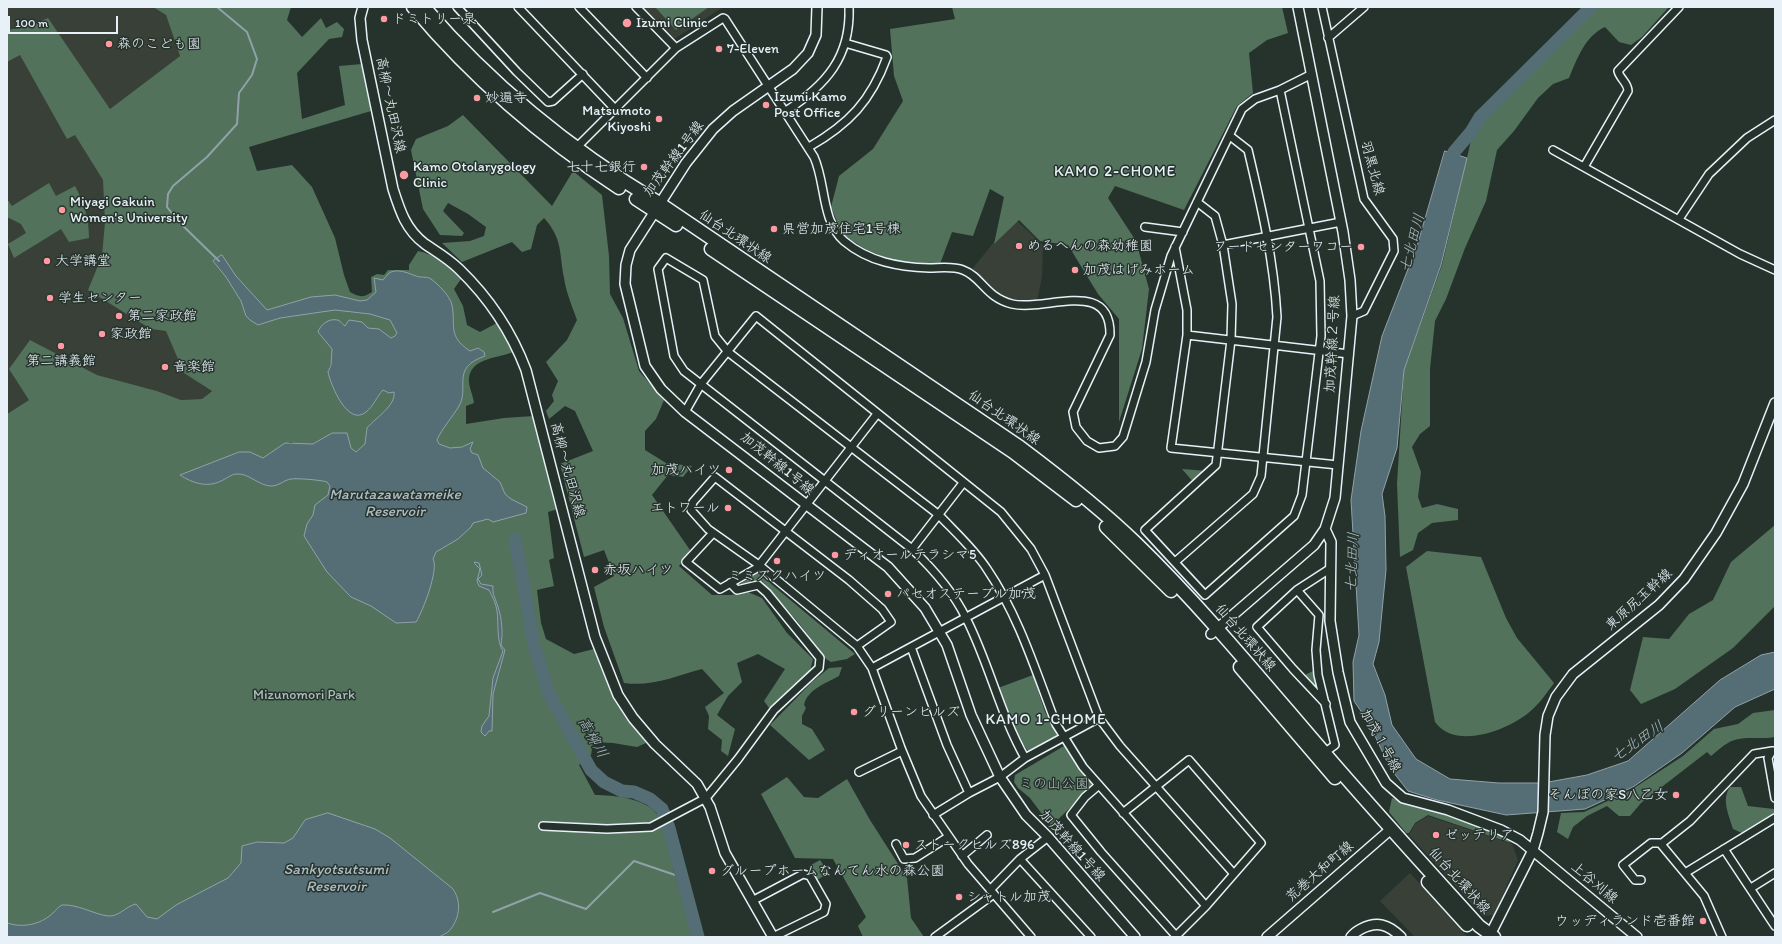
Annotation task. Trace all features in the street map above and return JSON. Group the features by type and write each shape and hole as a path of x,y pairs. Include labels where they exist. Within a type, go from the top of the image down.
{"main road":[{"name":"仙台北環状線","path":"413,7 442,40 487,85 525,119 656,207 1027,462 1074,498 1124,544 1214,632 1324,753 1449,906 1488,936"},
{"name":"仙台北環状線","path":"424,7 458,45 496,82 552,130 573,151"},
{"name":"仙台北環状線","path":"1214,632 1388,831"}],"street":[{"name":"高柳～丸田沢線","path":"363,7 360,18 362,40 393,190 400,212 411,231 423,243 448,258 468,278 503,323 514,343 526,370 595,637 618,695 633,718 655,744 697,784 706,798 725,853 773,937"},
{"path":"458,7 516,72 548,102 553,102 583,74"},
{"path":"518,7 615,109"},
{"path":"579,7 647,78"},
{"path":"636,7 676,48"},
{"name":"加茂幹線1号線","path":"817,7 816,35 808,53 793,69 733,111 713,129 695,151 656,207 630,250 626,265 625,284 645,366 661,389 685,412 727,442 806,506 888,567 925,608 941,632 971,715 1000,777 1026,815 1048,837 1135,937"},
{"path":"786,111 807,97 822,84 833,69 846,43 849,24 849,7"},
{"name":"加茂幹線２号線","path":"1214,632 1314,545 1325,528 1335,498 1352,316 1350,280 1341,222 1298,7"},
{"name":"羽黒北線","path":"1322,7 1364,199 1393,238 1394,251 1364,311 1352,316"},
{"path":"1328,38 1364,7"},
{"path":"1584,167 1628,92 1628,85 1619,76 1618,71 1679,7"},
{"path":"573,151 676,48 723,18 809,147 820,170 831,222 844,241 861,252 879,260 899,266 952,268 965,271 991,295 1009,303 1027,305 1083,300 1095,303 1104,310 1110,323 1110,335 1073,412 1076,427 1087,441 1099,448 1115,446 1123,437 1146,362 1155,310 1171,256 1242,109 1255,99 1280,90 1312,74"},
{"path":"809,147 835,131 856,112 876,84 887,57 886,55 846,43"},
{"path":"1197,202 1215,216 1223,245 1232,304 1231,340 1216,453 1216,465 1145,530 1205,595 1294,516 1302,495 1320,336 1320,280 1310,226 1280,90"},
{"path":"1679,219 1710,174 1747,138 1775,120"},
{"path":"1175,562 1253,494 1261,476 1261,458 1274,345 1276,317 1275,292 1267,236 1248,150 1230,136"},
{"path":"1553,150 1740,254 1775,270"},
{"path":"1223,245 1310,226 1341,222"},
{"path":"1145,227 1183,232"},
{"path":"1175,247 1187,310 1187,335 1171,448 1305,463 1338,465"},
{"path":"1025,758 1011,733 966,617 932,567 912,549 684,371 674,356 658,270 666,258 703,280 715,336 728,352 852,446 939,515 966,543 987,568 1004,596 1056,724 1064,738 1083,767 1206,906"},
{"path":"685,412 701,384 756,316 1001,512 1031,549 1045,575 1099,718 1120,746 1234,874"},
{"path":"1187,335 1349,354"},
{"name":"東原尻玉幹線","path":"1488,936 1533,850 1538,833 1543,812 1545,735 1548,716 1556,697 1573,674 1659,605 1684,579 1716,533 1743,484 1775,403"},
{"path":"713,533 686,562 720,589 757,568 826,482 877,414"},
{"path":"857,646 890,622 882,609 860,590 715,477 694,502 691,510 713,533 759,564 857,646 872,668 902,751 921,796 962,856 1031,937"},
{"path":"912,549 964,483"},
{"name":"加茂１号線","path":"1325,528 1331,542 1330,621 1338,672 1350,722 1386,783 1403,798 1448,810 1501,830 1520,840 1533,850"},
{"path":"1326,704 1293,669 1257,627 1297,590 1331,568"},
{"path":"872,668 1045,575"},
{"path":"543,826 607,829 650,827 706,798 738,760 774,710 819,668 820,658 758,585 737,590 730,583"},
{"path":"1297,590 1319,615 1316,650 1318,675 1335,745 1324,753"},
{"path":"911,647 947,745 969,793"},
{"path":"933,815 969,793 1000,777 1025,758 1099,718"},
{"path":"859,772 902,751"},
{"path":"1773,751 1768,758 1775,798"},
{"path":"1641,880 1635,880 1623,865 1651,843 1661,844 1690,821 1754,754 1773,751"},
{"path":"1099,785 1085,797 1071,815 1101,852 1175,936 1206,906 1262,843 1189,760 1123,813"},
{"path":"1685,873 1775,818"},
{"name":"荒巻大和町線","path":"1267,937 1388,831"},
{"path":"962,856 987,835"},
{"path":"896,844 904,859 914,858 948,837"},
{"path":"935,937 992,892 1020,860 1048,837"},
{"path":"1661,844 1704,896 1722,937"},
{"path":"1724,849 1775,926"},
{"name":"上谷刈線","path":"1533,850 1637,937"},
{"path":"1020,860 1091,937"},
{"path":"1751,888 1775,873"},
{"path":"752,901 803,874 810,876 826,904 824,912 773,937"},
{"path":"1351,937 1353,933 1368,926 1380,923 1393,929 1401,937"}],"shaded area":[{"name":"Miyagi Gakuin Women's University","path":"7,7 153,7 166,15 180,56 110,109 212,390 202,399 181,400 157,391 97,375 30,341 29,400 7,414"},
{"path":"643,7 723,7 673,40"},
{"path":"1014,218 1043,245 1042,277 1037,301 1026,302 1001,297 972,269"},
{"path":"1428,816 1512,844 1518,860 1494,915 1483,916 1409,835 1415,824"},
{"path":"1410,873 1467,937 1415,937 1380,901"}],"green space":[{"name":"Mizunomori Park","path":"153,7 291,7 287,20 302,37 321,18 326,28 337,22 344,29 342,37 329,39 297,73 302,119 345,105 339,66 362,64 371,111 249,147 257,171 292,165 312,187 335,238 344,275 350,292 359,296 366,295 372,292 371,277 377,274 384,275 388,270 409,270 409,265 418,251 436,258 461,279 454,289 463,306 467,325 480,332 497,323 513,352 486,360 475,366 471,371 469,381 474,403 466,406 466,424 504,418 534,416 558,509 548,512 554,558 549,560 554,586 537,590 541,623 546,639 574,654 594,649 615,698 646,743 637,747 613,743 593,742 591,755 579,765 595,795 628,798 645,804 657,814 664,827 675,875 694,937 7,937 7,414 29,400 9,369 30,340 97,375 157,391 181,400 202,399 212,391 184,373 166,331 151,329 88,290 102,256 105,222 103,180 75,135 67,139 20,55 7,62 7,30 27,27 48,18 110,109 180,56 166,15","holes":["331,363 337,393 328,372","325,437 331,443 272,454 290,442 308,445 317,443","239,452 250,452 212,463"]},
{"path":"655,7 709,7 676,30"},
{"path":"952,7 1282,7 1288,33 1267,40 1249,53 1253,93 1237,106 1184,210 1115,186 1108,198 1136,241 1149,289 1142,349 1119,422 1119,319 1098,294 1068,245 1040,241 1019,220 994,244 1004,197 990,189 973,236 952,232 940,264 900,264 865,249 842,234 831,207 839,176 873,149 903,101 894,76 890,29 955,19"},
{"path":"1594,7 1669,7 1642,37 1631,45 1619,42 1605,27 1598,31 1582,49 1569,78 1553,84 1538,98 1514,131 1497,150 1486,201 1465,248 1446,299 1435,321 1430,369 1430,426 1420,434 1412,447 1421,472 1418,497 1422,508 1437,504 1458,509 1458,520 1432,523 1418,533 1413,550 1400,557 1397,484 1404,370 1442,265 1472,136 1487,116"},
{"path":"463,115 552,206 573,171 602,195 609,256 610,294 623,318 639,371 664,400 656,419 645,431 645,450 666,463 692,466 683,477 668,475 652,495 690,550 679,566 712,595 731,595 748,592 762,598 787,633 813,659 810,671 769,708 764,701 785,669 758,654 737,663 742,682 728,696 717,715 735,729 728,756 721,751 722,740 708,729 709,716 705,707 724,693 702,669 654,682 634,684 624,683 604,627 594,587 614,576 604,550 584,557 560,464 593,451 575,411 565,406 549,419 546,411 554,401 552,395 558,381 546,362 567,340 577,320 566,288 559,246 554,233 544,218 537,225 531,249 522,252 512,242 462,262 442,243 470,241 484,236 486,227 468,214 448,203 443,211 464,233 462,236 440,235 423,209 411,150 416,139 448,126"},
{"path":"49,183 56,196 75,186 85,211 89,238 69,242 61,229 14,258 8,244 26,233 21,224 7,217 7,199 12,206"},
{"path":"1182,469 1208,471 1195,484"},
{"path":"1775,525 1775,606 1733,648 1675,689 1641,704 1630,690 1643,637 1669,639 1689,614 1713,600 1731,562"},
{"path":"1427,551 1481,557 1506,618 1517,638 1554,683 1542,700 1531,711 1506,726 1480,735 1467,736 1455,735 1444,730 1435,722 1406,567"},
{"path":"758,573 855,654 847,659 831,662 826,659 798,622 762,581 742,586 740,584"},
{"path":"842,667 839,676 813,691 809,695 804,705 806,708 802,716 802,724 812,729 825,750 809,760 770,725 813,681 829,668"},
{"path":"1315,670 1320,688 1316,690 1303,676"},
{"path":"1033,675 1045,712 1057,733 1055,738 1028,751 1016,734 998,688"},
{"path":"1775,710 1775,737 1739,739 1721,747 1711,756 1707,752 1641,803 1630,816 1619,816 1607,806 1587,816 1573,827 1568,839 1557,832 1561,813 1584,812 1631,790 1683,756 1714,729 1738,724 1753,713"},
{"name":"ミの山公園","path":"1064,746 1093,786 1051,826 1030,798 1018,788 1014,782 1015,775"},
{"path":"787,777 804,797 818,798 847,779 870,820 907,878 911,918 924,937 863,937 858,926 866,917 833,859 795,858 761,794"},
{"path":"1730,787 1741,787 1748,806 1774,809 1774,814 1742,833 1733,829 1726,802 1727,792"},
{"path":"1392,798 1470,820 1485,826 1511,843 1428,815 1415,823 1409,833 1406,833 1389,812"},
{"path":"820,860 829,873 817,880 809,866"}],"water":[{"path":"1445,151 1467,158 1441,265 1404,370 1397,448 1382,494 1385,516 1386,570 1379,642 1373,664 1385,695 1392,725 1416,759 1450,779 1499,783 1543,783 1587,775 1628,761 1720,680 1761,655 1775,652 1775,689 1735,707 1682,753 1633,787 1585,809 1506,815 1437,800 1408,791 1390,768 1369,723 1354,701 1353,662 1359,635 1351,500 1361,431 1382,336 1417,246"},
{"name":"Marutazawatameike Reservoir","path":"222,255 236,276 267,310 311,297 335,295 360,301 367,300 376,292 374,278 383,280 389,273 395,271 418,277 429,278 443,290 451,302 454,330 458,340 470,351 478,348 484,352 485,356 474,361 464,372 462,399 437,440 439,444 450,448 462,447 473,442 470,449 472,453 478,455 483,468 500,482 505,494 511,499 527,507 526,513 493,522 488,519 473,523 471,527 458,539 436,552 433,559 434,572 432,580 416,622 396,623 371,606 351,597 327,572 304,536 307,524 313,515 315,505 328,495 330,486 327,482 294,479 271,486 262,484 246,475 235,474 216,483 200,484 180,475 239,452 250,452 263,458 285,443 313,444 332,433 347,433 351,448 356,452 365,444 367,428 384,412 394,397 394,392 389,393 383,390 366,412 359,415 353,414 347,410 337,395 328,372 331,365 332,349 318,332 319,329 328,321 338,320 345,326 349,320 362,322 368,328 379,329 391,338 397,333 390,320 370,314 335,310 280,318 258,325 246,316 241,301 226,277 213,261"},
{"path":"475,562 479,563 482,575 478,579 481,584 493,586 501,621 501,645 505,650 493,694 492,731 489,731 485,736 481,732 482,726 489,716 493,678 503,651 499,642 496,605 489,590 479,586 477,581 480,569"},
{"name":"Sankyotsutsumi Reservoir","path":"328,813 375,829 390,838 452,888 457,898 458,915 449,931 439,937 7,937 7,923 25,925 37,923 48,917 62,905 74,906 112,916 136,904 147,917 157,919 176,905 228,878 241,863 242,846 257,842 284,843 293,838 305,820"}],"waterway":[{"path":"217,7 247,32 257,59 252,75 239,93 237,124 207,157 173,186 168,194 167,207 178,221 219,261"},
{"name":"七北田川","path":"1449,170 1454,152 1471,132 1480,117 1591,7"},
{"name":"高柳川","path":"515,539 534,645 548,692 591,770 604,782 622,791 634,792 650,799 662,809 669,828 698,937"},
{"path":"493,912 540,893 586,909 634,861 681,877"}],"place":[{"name":"ドミトリー泉","path":"384,19"},
{"name":"Izumi Clinic","path":"627,23"},
{"name":"森のこども園","path":"109,44"},
{"name":"7-Eleven","path":"719,49"},
{"name":"妙遍寺","path":"477,98"},
{"name":"Izumi Kamo Post Office","path":"766,105"},
{"name":"Matsumoto Kiyoshi","path":"659,119"},
{"name":"七十七銀行","path":"644,167"},
{"name":"Kamo Otolarygology Clinic","path":"404,175"},
{"name":"Miyagi Gakuin Women's University","path":"62,210"},
{"name":"県営加茂住宅1号棟","path":"774,229"},
{"name":"めるへんの森幼稚園","path":"1019,246"},
{"name":"フードセンターワコー","path":"1361,247"},
{"name":"大学講堂","path":"47,261"},
{"name":"加茂はげみホーム","path":"1075,270"},
{"name":"学生センター","path":"50,298"},
{"name":"第二家政館","path":"119,316"},
{"name":"家政館","path":"102,334"},
{"name":"第二講義館","path":"61,346"},
{"name":"音楽館","path":"165,367"},
{"name":"加茂ハイツ","path":"729,470"},
{"name":"エトワール","path":"728,508"},
{"name":"ディオールテラシマ5","path":"835,555"},
{"name":"ミミズクハイツ","path":"777,561"},
{"name":"赤坂ハイツ","path":"595,570"},
{"name":"パセオステーブル加茂","path":"888,594"},
{"name":"グリーンヒルズ","path":"854,712"},
{"name":"そんぽの家S八乙女","path":"1676,795"},
{"name":"ゼッテリア","path":"1436,835"},
{"name":"ストークヒルズ896","path":"906,845"},
{"name":"グループホームなんてん水の森公園","path":"712,871"},
{"name":"シャトル加茂","path":"959,897"},
{"name":"ウッディランド壱番館","path":"1703,921"}],"district":[{"name":"KAMO 2-CHOME","path":"1115,172"},
{"name":"KAMO 1-CHOME","path":"1046,720"}]}
